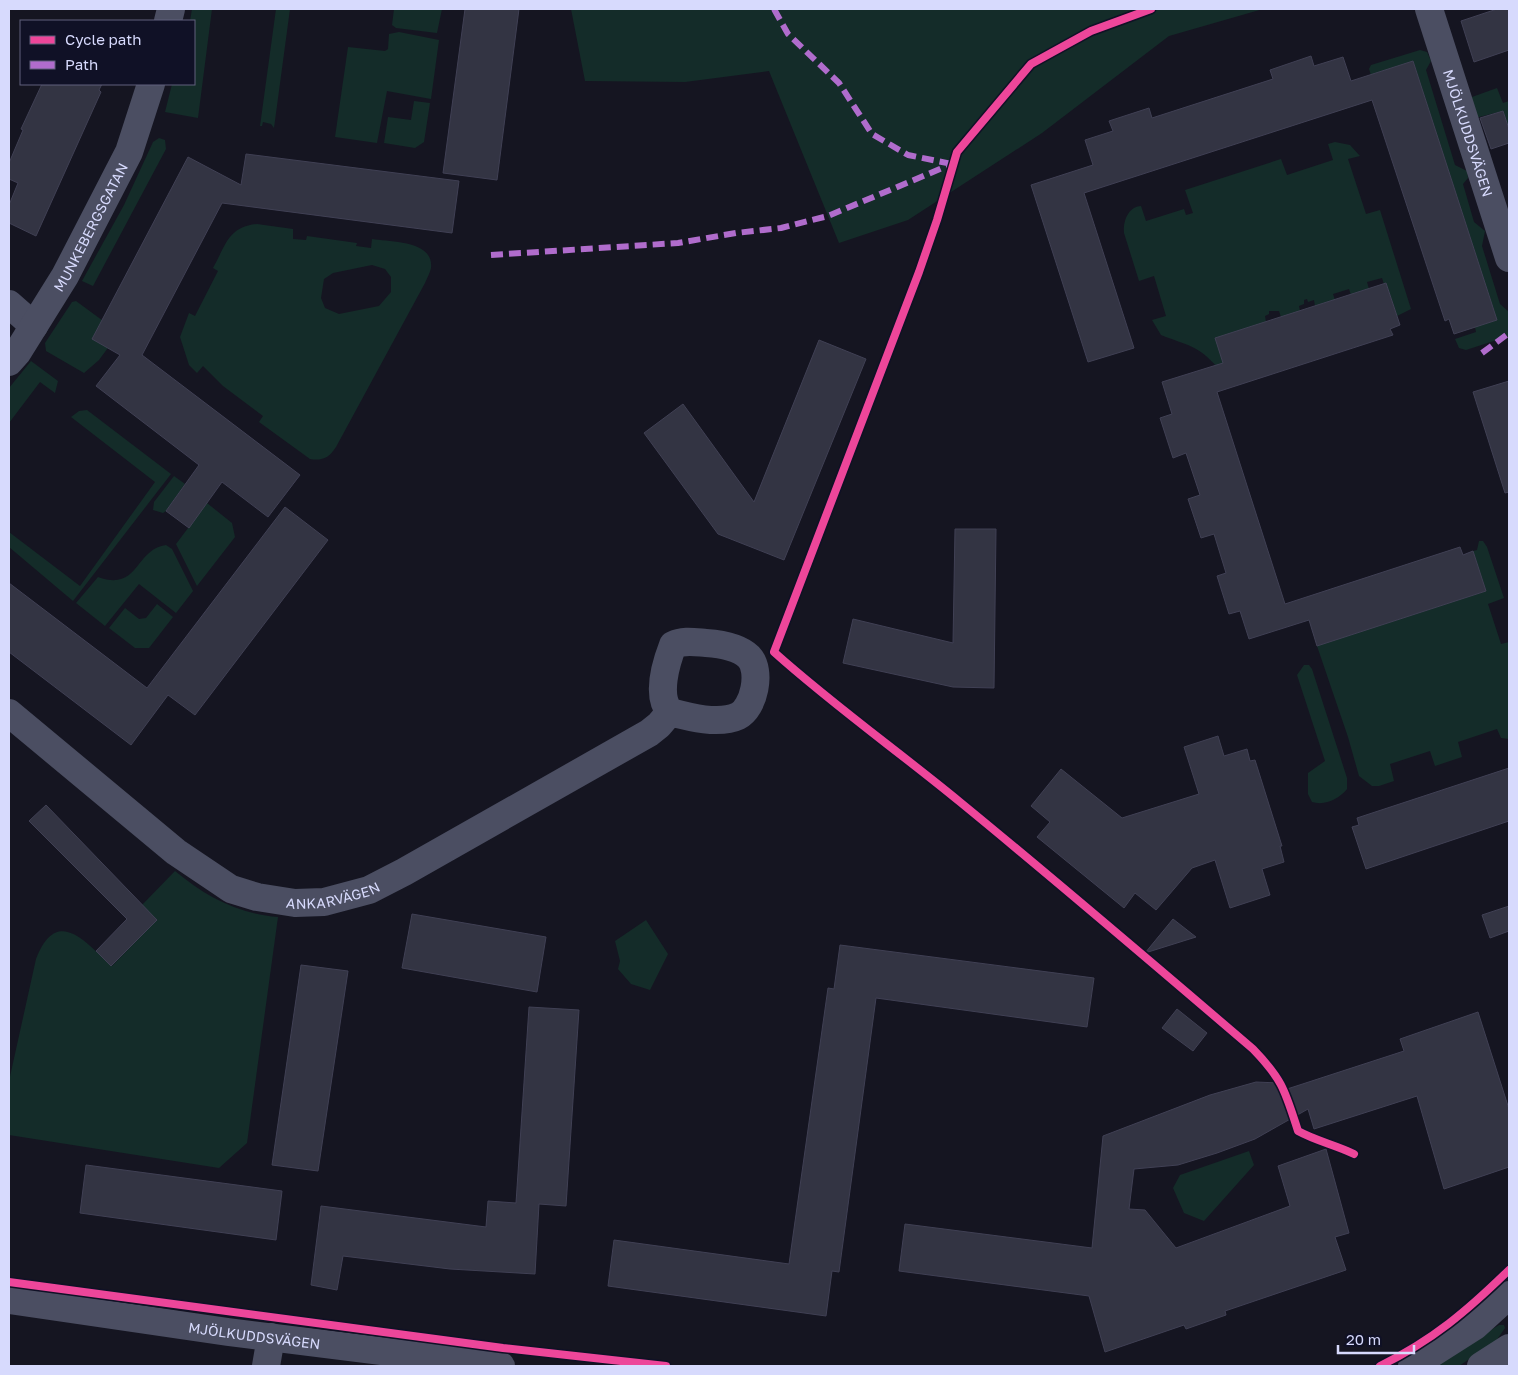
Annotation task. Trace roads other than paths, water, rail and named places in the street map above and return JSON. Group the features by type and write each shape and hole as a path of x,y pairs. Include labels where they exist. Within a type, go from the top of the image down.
{"street":[{"name":"MJÖLKUDDSVÄGEN","path":"1429,9 1509,258"},
{"name":"MUNKEBERGSGATAN","path":"9,362 65,276 129,152 151,85"},
{"path":"9,304 34,326"},
{"name":"ANKARVÄGEN","path":"9,713 203,872 231,889 242,893 295,903 345,898 369,890 649,733 670,712"},
{"path":"1412,1366 1474,1326 1509,1295"},
{"name":"MJÖLKUDDSVÄGEN","path":"9,1300 271,1337 501,1366"},
{"path":"266,1366 271,1337"},
{"path":"1481,1366 1509,1348"}]}
